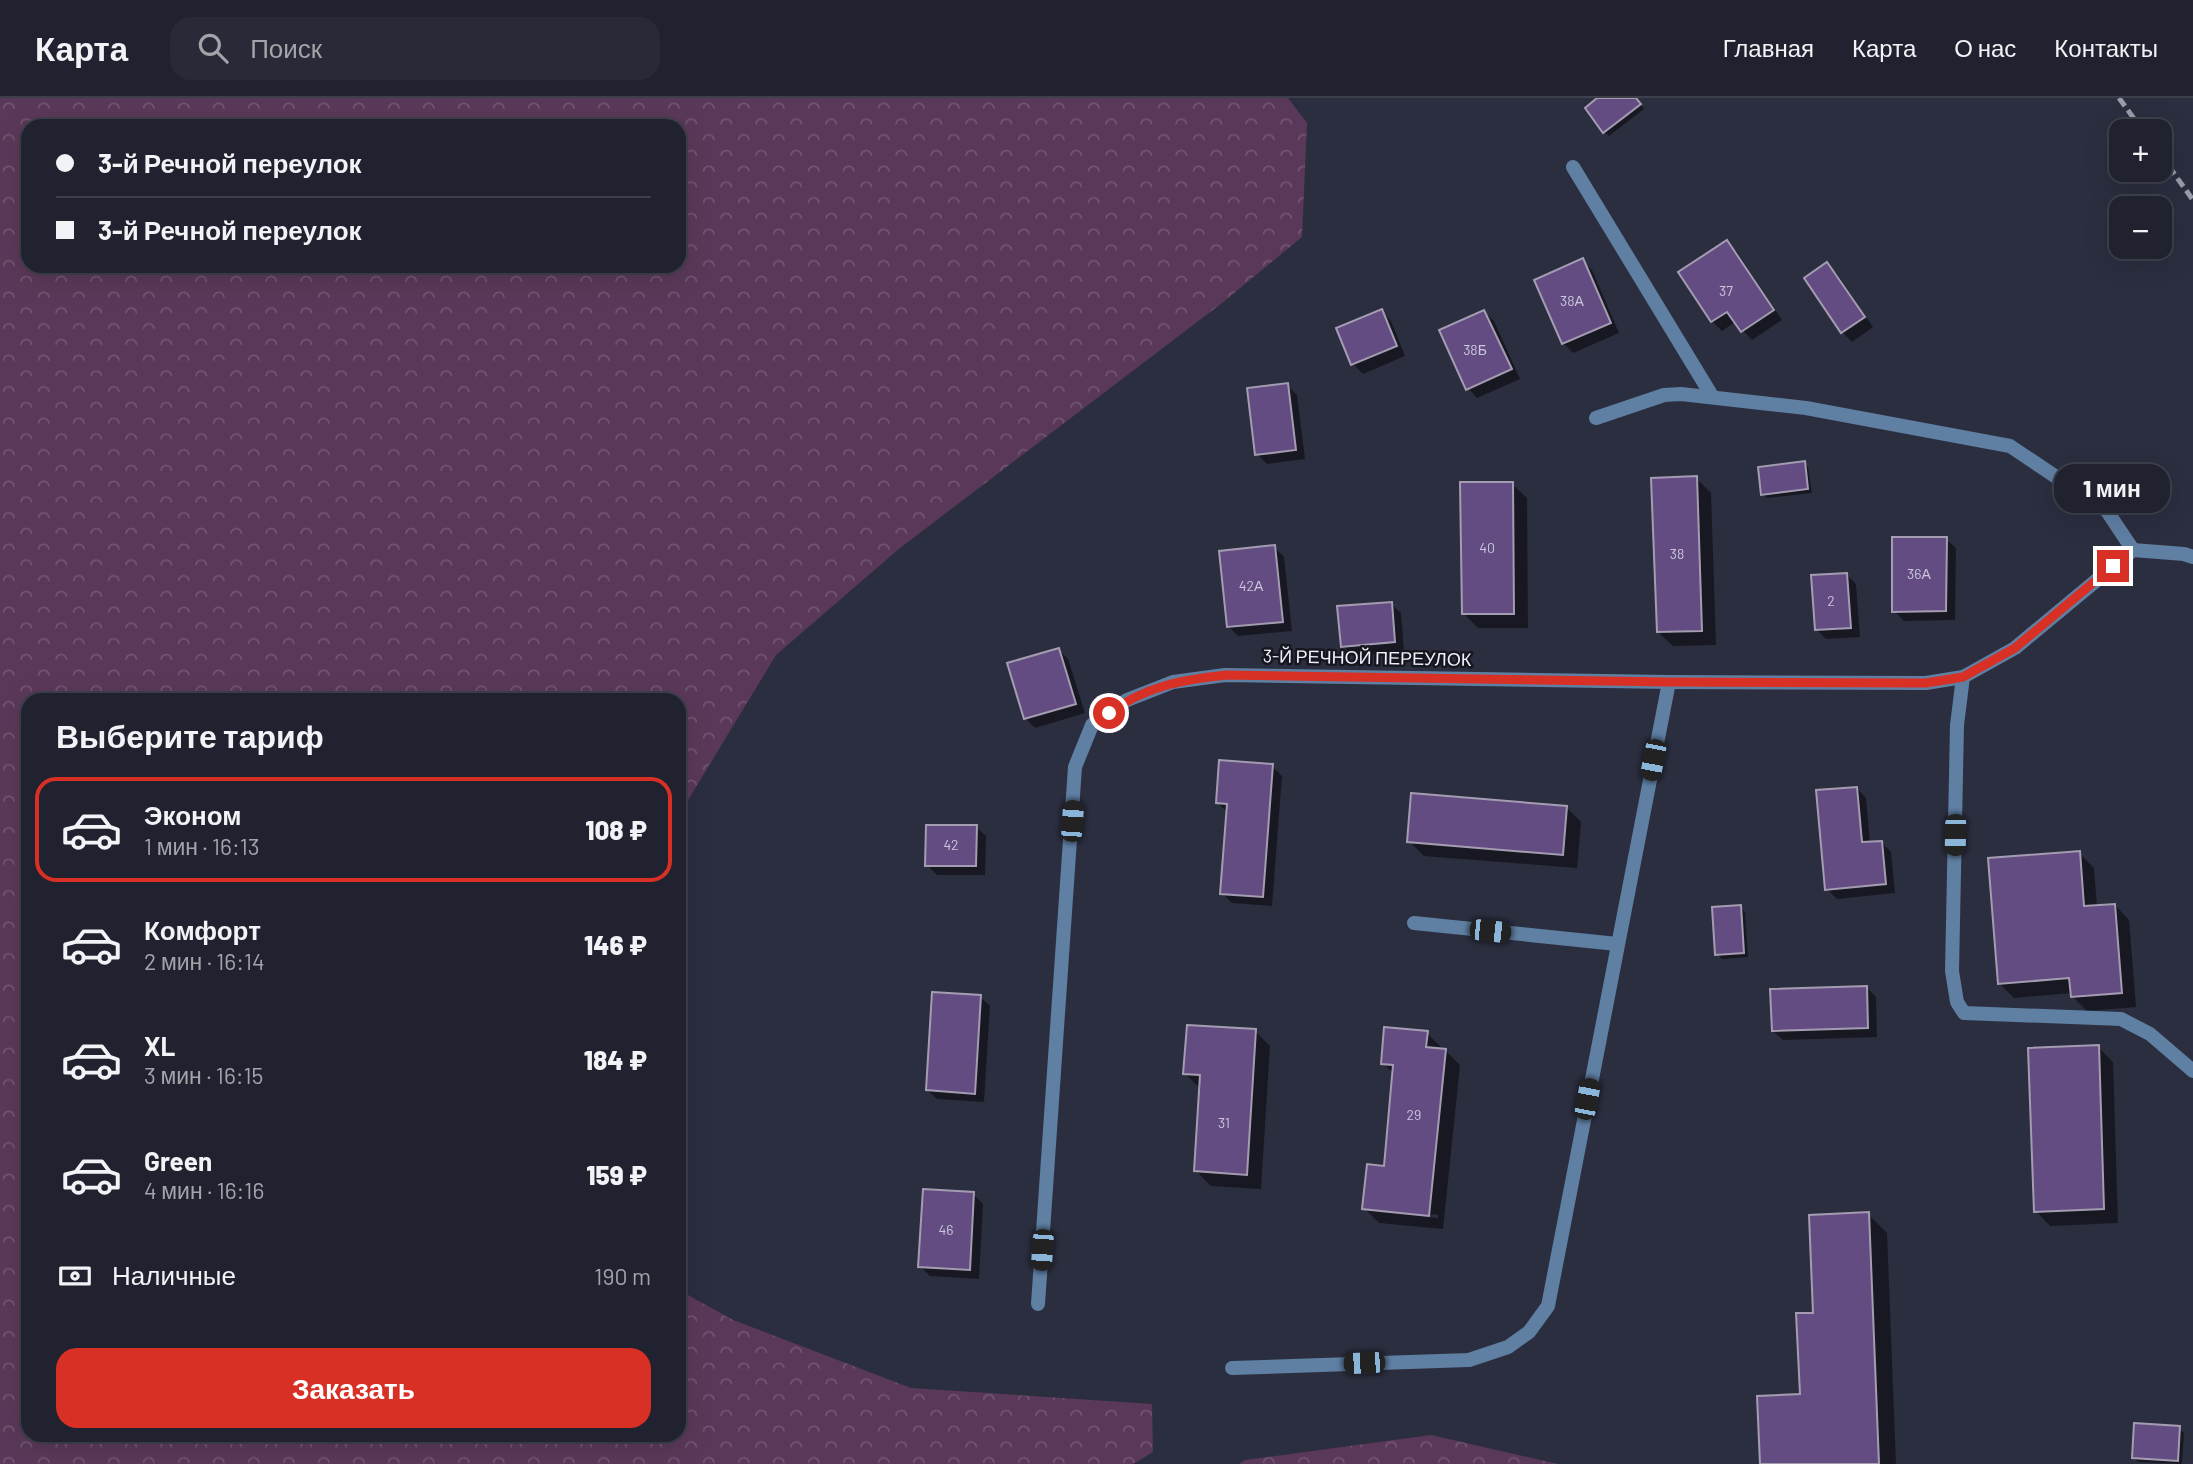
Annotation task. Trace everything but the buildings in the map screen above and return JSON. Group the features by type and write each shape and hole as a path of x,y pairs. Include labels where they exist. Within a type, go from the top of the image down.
{"street":[{"path":"1573,167 1713,396"},
{"path":"1596,418 1664,395 1713,396 1806,408 2010,446 2107,511 2133,550 2193,557"},
{"name":"3-Й РЕЧНОЙ ПЕРЕУЛОК","path":"1038,1304 1075,767 1092,725 1127,700 1173,682 1226,675 1926,683 1963,677 2015,648 2133,550"},
{"path":"1963,677 1957,725 1952,971 1957,1002 1964,1013 2121,1019 2150,1034 2193,1071"},
{"path":"1232,1368 1469,1360 1508,1347 1529,1332 1548,1306 1669,682"},
{"path":"1414,923 1617,944"}],"green space":[{"path":"0,98 1288,98 1307,123 1302,237 1222,303 900,548 776,655 686,803 686,693 21,693 21,1442 686,1442 686,1294 733,1320 911,1388 1152,1404 1153,1452 1133,1464 0,1464"},
{"path":"1431,1435 1558,1464 1239,1464 1245,1460"}],"railway":[{"path":"2119,98 2134,119"},
{"path":"2172,171 2193,200"}],"route":[{"path":"1109,713 1127,700 1173,682 1226,675 1926,683 1963,677 2015,648 2113,566"}]}
